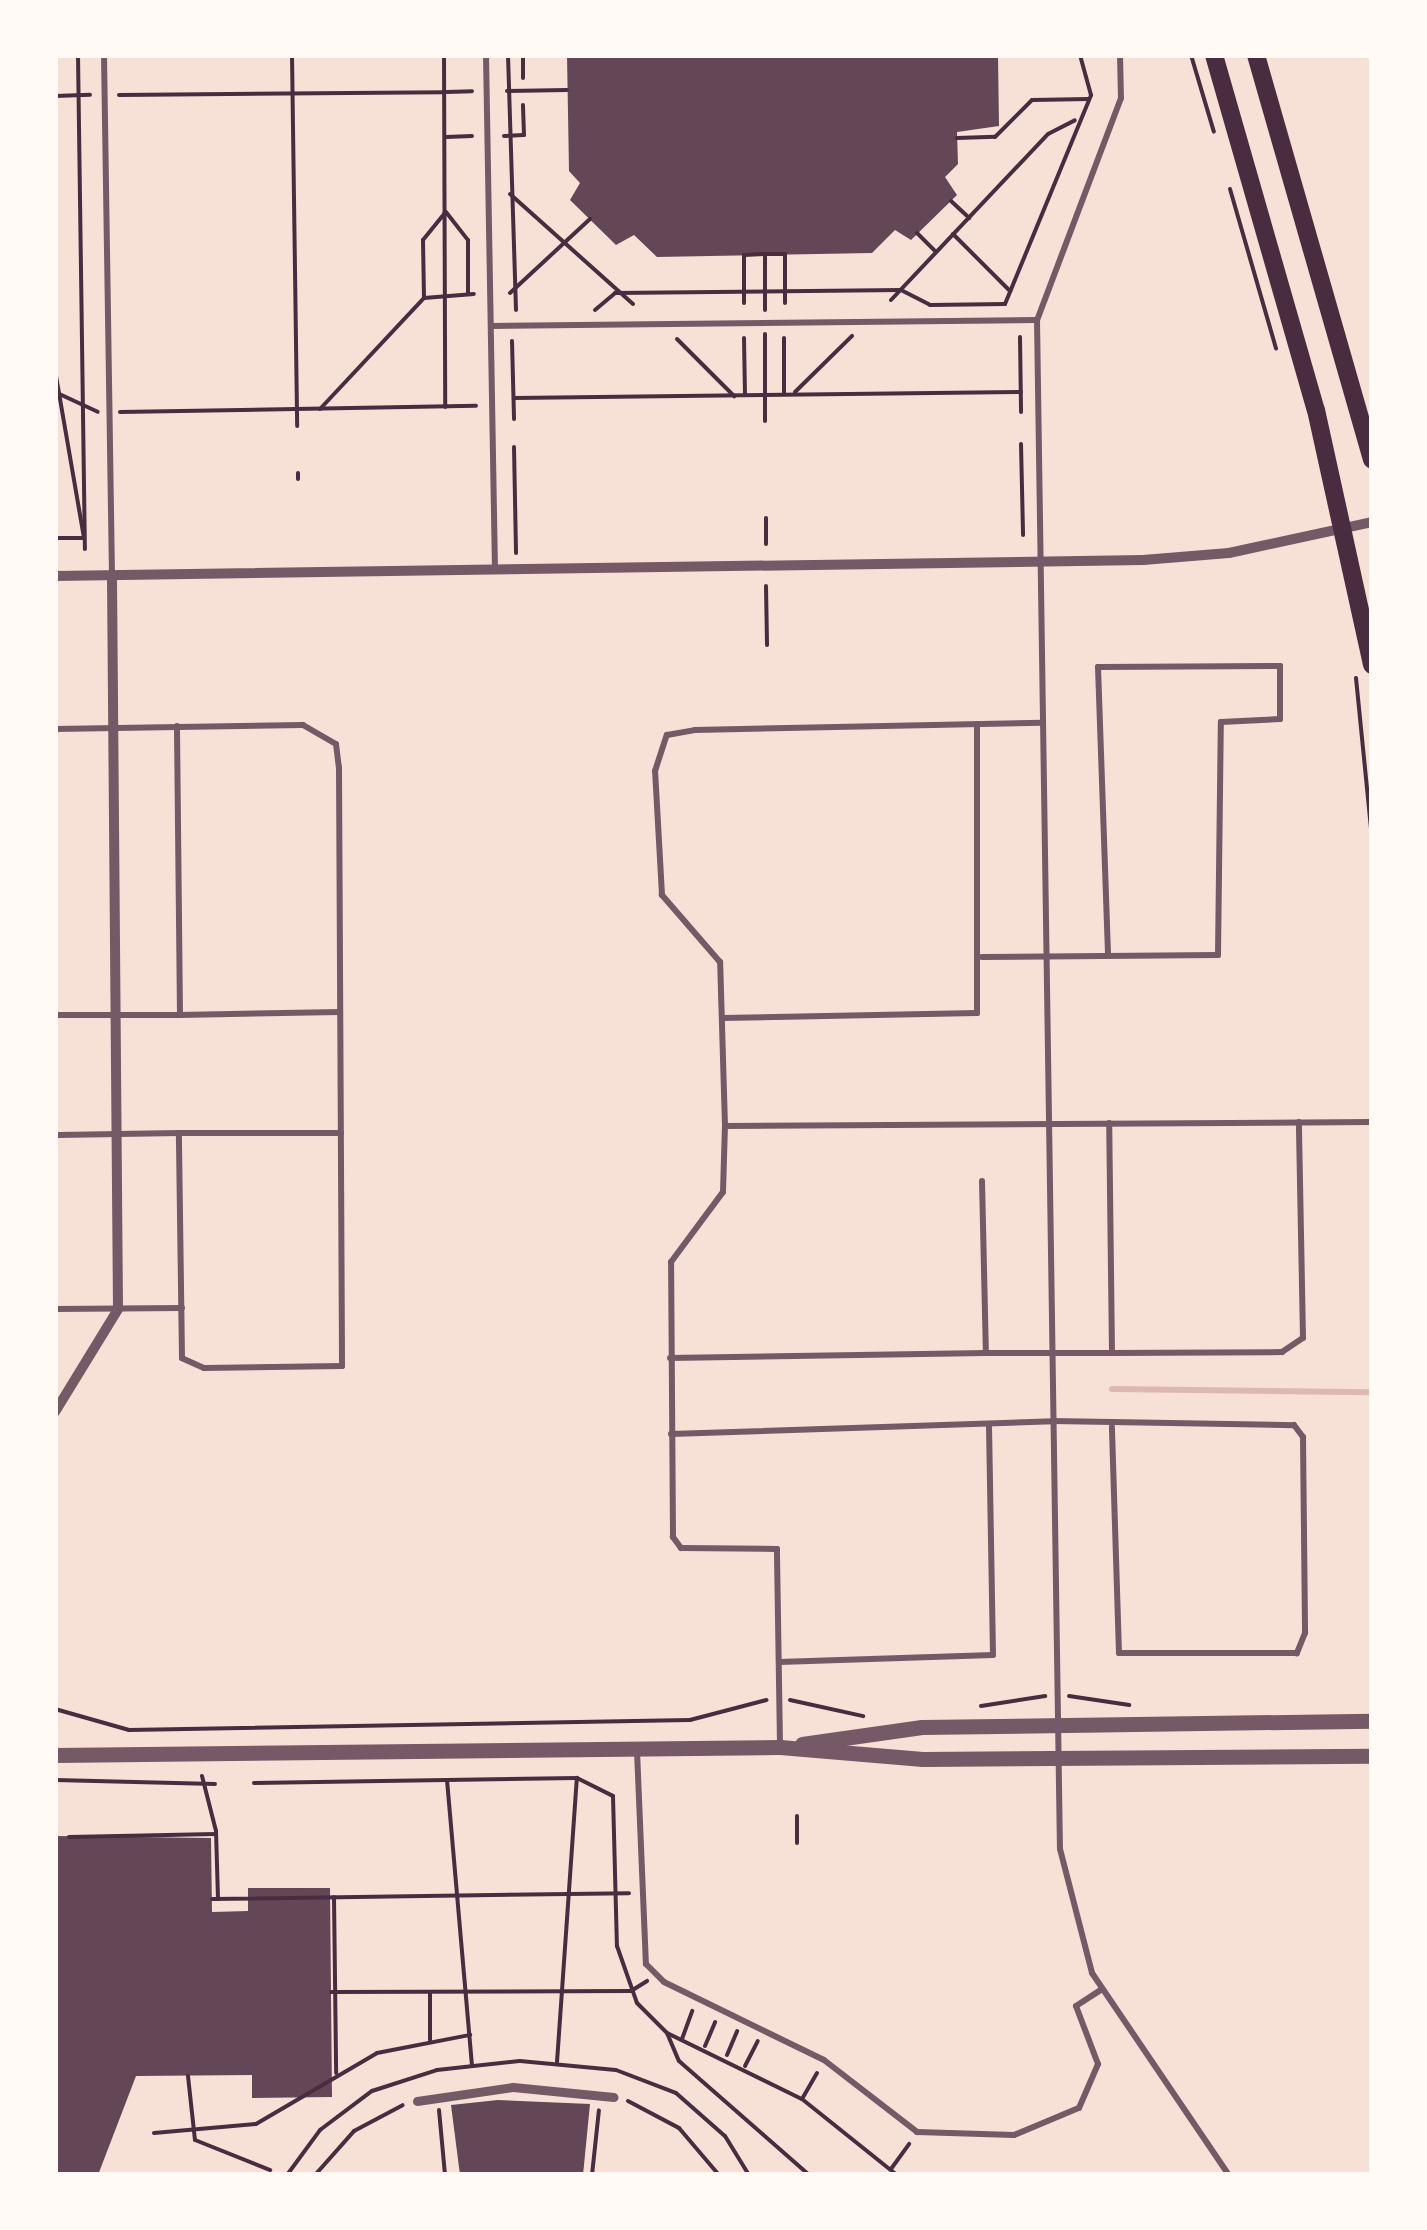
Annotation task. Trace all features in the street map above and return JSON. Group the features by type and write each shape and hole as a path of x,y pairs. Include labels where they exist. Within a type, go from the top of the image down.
{"main road":[{"path":"1214,55 1345,528 1364,666"},
{"path":"1256,55 1372,460"}],"street":[{"path":"55,576 1187,558 1372,522"},
{"path":"55,1412 118,1309 120,1133 112,575"},
{"path":"780,1747 922,1728 1372,1721"},
{"path":"55,1755 780,1747 1058,1760 1372,1756"},
{"path":"417,2101 513,2087 614,2096"}],"lane":[{"path":"104,55 112,575"},
{"path":"486,55 495,570"},
{"path":"1120,55 1121,98 1037,320 1058,1760 1065,1895 1102,1989 1229,2175"},
{"path":"491,326 1037,320"},
{"path":"982,957 1046,956 1108,956 1218,955 1221,722 1280,719 1280,666 1098,668 1108,956"},
{"path":"780,1747 777,1549 674,1544 670,1262 723,1192 725,1126 720,962 662,895 656,771 667,734 1043,723"},
{"path":"722,1018 977,1013 982,957 977,724"},
{"path":"55,729 303,725 336,744 342,1366 204,1368 182,1358 179,1133"},
{"path":"177,726 180,1015"},
{"path":"55,1015 340,1012"},
{"path":"670,1358 1282,1352 1303,1338 1299,1122"},
{"path":"725,1126 1372,1122"},
{"path":"1109,1123 1112,1353"},
{"path":"55,1275 57,1136 341,1133"},
{"path":"982,1181 986,1353"},
{"path":"55,1309 182,1308"},
{"path":"671,1434 1052,1422 1112,1427 1269,1421 1304,1437 1305,1633 1296,1653 1119,1653 1112,1427"},
{"path":"779,1662 993,1656 988,1424"},
{"path":"637,1749 646,1964 664,1982 824,2060 917,2132 1014,2135 1079,2108 1098,2064 1076,2006 1102,1989"}],"path":[{"path":"78,55 85,550"},
{"path":"292,55 298,426"},
{"path":"320,409 424,298 472,294 468,240 446,212 444,55"},
{"path":"508,55 508,294 512,310 528,310"},
{"path":"522,55 523,78"},
{"path":"578,310 615,294 785,291 901,290 930,305 1005,304 1075,120 1088,99 1091,68 1080,55"},
{"path":"1191,55 1220,150"},
{"path":"497,91 567,90"},
{"path":"116,95 480,91"},
{"path":"444,92 445,407"},
{"path":"55,96 94,96"},
{"path":"957,138 995,137 1032,100 1088,99"},
{"path":"506,135 524,135 524,104"},
{"path":"891,300 1048,134 1075,120"},
{"path":"444,137 472,136"},
{"path":"1228,181 1277,352"},
{"path":"510,194 615,294 633,304"},
{"path":"951,201 969,218"},
{"path":"424,298 423,240 446,212"},
{"path":"508,294 590,220"},
{"path":"917,234 936,252"},
{"path":"954,234 1010,291"},
{"path":"764,254 765,420"},
{"path":"744,303 744,255 785,254 785,303"},
{"path":"793,395 856,332"},
{"path":"744,333 744,396"},
{"path":"784,333 784,395"},
{"path":"672,334 734,396"},
{"path":"1020,337 1020,412"},
{"path":"512,341 514,398 510,406 514,419"},
{"path":"55,370 84,538"},
{"path":"514,398 1021,392"},
{"path":"57,393 83,412 98,412"},
{"path":"119,412 476,406"},
{"path":"1021,444 1024,536"},
{"path":"514,448 516,570"},
{"path":"766,518 766,544"},
{"path":"55,538 84,538"},
{"path":"766,586 767,645"},
{"path":"1364,666 1372,837"},
{"path":"973,1710 1032,1696"},
{"path":"55,1709 130,1730 690,1720 764,1700"},
{"path":"793,1700 871,1716"},
{"path":"567,1770 568,1779"},
{"path":"506,1771 506,1779"},
{"path":"557,2062 576,1778"},
{"path":"254,1783 576,1778 615,1796"},
{"path":"202,1779 216,1834 215,1899 618,1893"},
{"path":"55,1780 202,1779 216,1784"},
{"path":"448,1780 472,2064"},
{"path":"797,1816 797,1843"},
{"path":"69,1838 216,1834"},
{"path":"334,1898 336,2074"},
{"path":"333,1992 637,1991"},
{"path":"430,1992 430,2040"},
{"path":"682,2039 688,2024"},
{"path":"704,2048 711,2032"},
{"path":"668,2033 679,2060 809,2175"},
{"path":"154,2133 189,2133 269,2120 336,2074 430,2040 470,2036"},
{"path":"726,2057 733,2041"},
{"path":"745,2066 753,2051"},
{"path":"287,2175 320,2130 364,2096 472,2064 557,2062 633,2074 676,2093 725,2136 750,2175"},
{"path":"188,2076 189,2133"},
{"path":"802,2098 811,2083"},
{"path":"614,2096 680,2128 720,2175"},
{"path":"315,2175 354,2131 417,2101"},
{"path":"592,2175 599,2105"},
{"path":"438,2107 445,2175"},
{"path":"189,2133 270,2170"},
{"path":"892,2169 901,2156"}],"building":[{"path":"567,55 998,55 999,126 957,132 958,164 945,177 957,195 911,240 895,230 872,253 657,257 634,235 616,245 570,200 580,183 569,171"},
{"path":"55,1836 211,1838 212,1912 248,1911 248,1888 330,1888 332,2097 252,2098 252,2075 136,2076 98,2175 55,2175"},
{"path":"498,2100 590,2104 583,2175 460,2175 451,2105"}],"waterway":[{"path":"1112,1389 1371,1392"}]}
